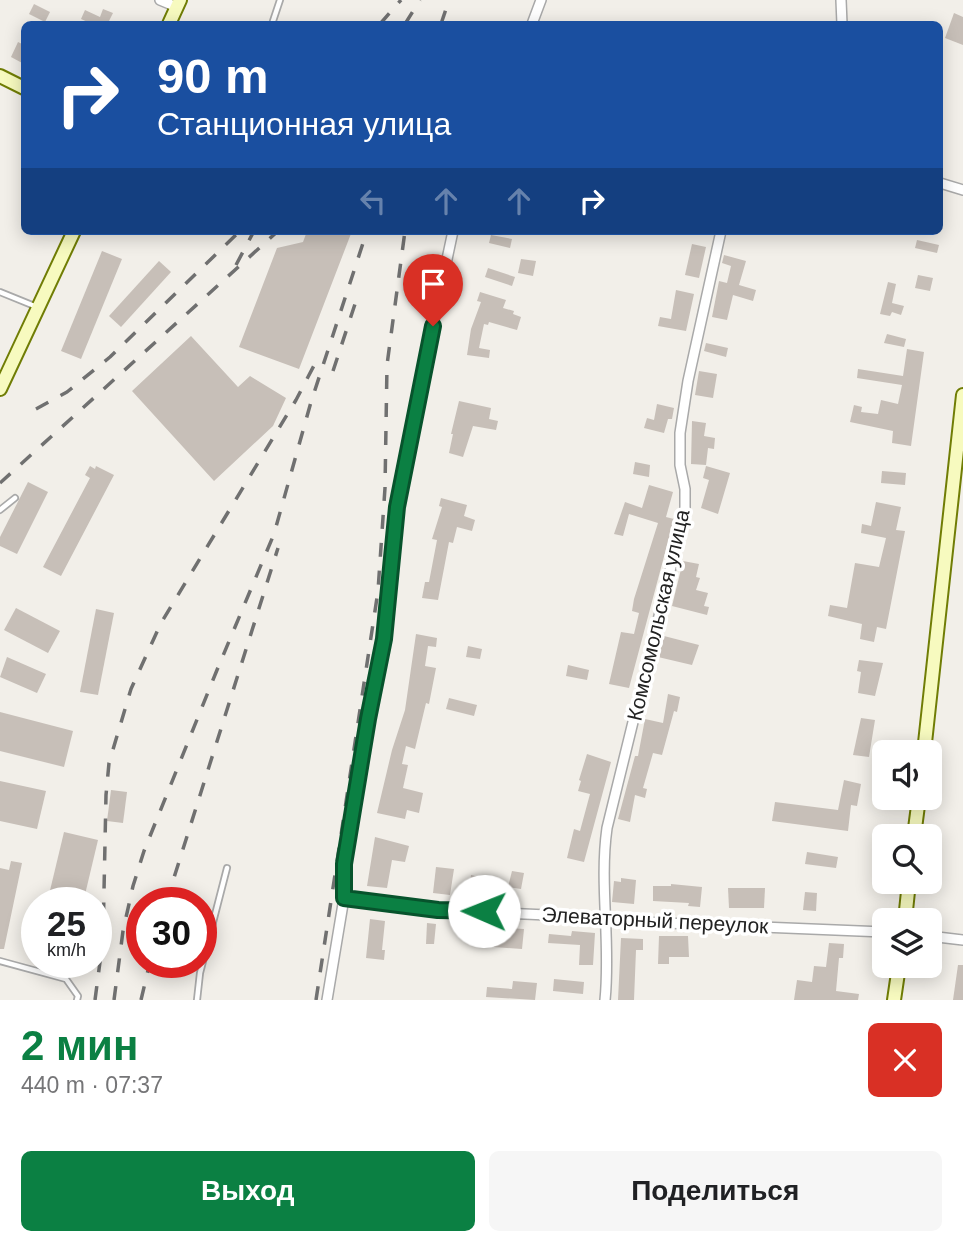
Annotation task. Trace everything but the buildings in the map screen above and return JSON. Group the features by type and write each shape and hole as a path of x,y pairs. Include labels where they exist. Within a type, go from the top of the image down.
{"street":[{"path":"160,0 179,4 170,21"},
{"path":"533,21 541,0"},
{"path":"841,0 842,21"},
{"path":"0,76 21,86"},
{"path":"943,184 963,190"},
{"path":"0,389 72,235"},
{"path":"327,1000 344,898 344,864 384,639 397,507 452,235"},
{"name":"Комсомольская улица","path":"605,1000 607,984 603,857 607,828 685,510 680,433 688,381 720,235"},
{"path":"925,740 962,426 963,395"},
{"name":"Элеваторный переулок","path":"344,898 438,910 872,931"},
{"path":"942,938 963,940"},
{"path":"894,1000 897,978"}],"lane":[{"path":"273,21 280,0"},
{"path":"0,292 38,307"},
{"path":"0,510 15,498"},
{"path":"197,1000 200,973 227,868"},
{"path":"0,961 66,979 78,996 77,1000"}],"railway":[{"path":"383,21 401,0"},
{"path":"407,21 420,0"},
{"path":"442,21 449,0"},
{"path":"36,409 67,392 110,357 236,235"},
{"path":"236,265 252,235"},
{"path":"0,483 274,235"},
{"path":"114,1000 123,931 144,851 274,534 311,402 366,235"},
{"path":"316,1000 378,591 385,488 387,365 404,235"},
{"path":"333,371 357,298"},
{"path":"95,1000 103,939 109,763 131,689 161,623 296,400 320,354"},
{"path":"171,887 278,548"},
{"path":"141,1000 146,978"}],"route":[{"path":"433,326 397,507 384,639 344,864 344,898 438,910 484,911"}]}
